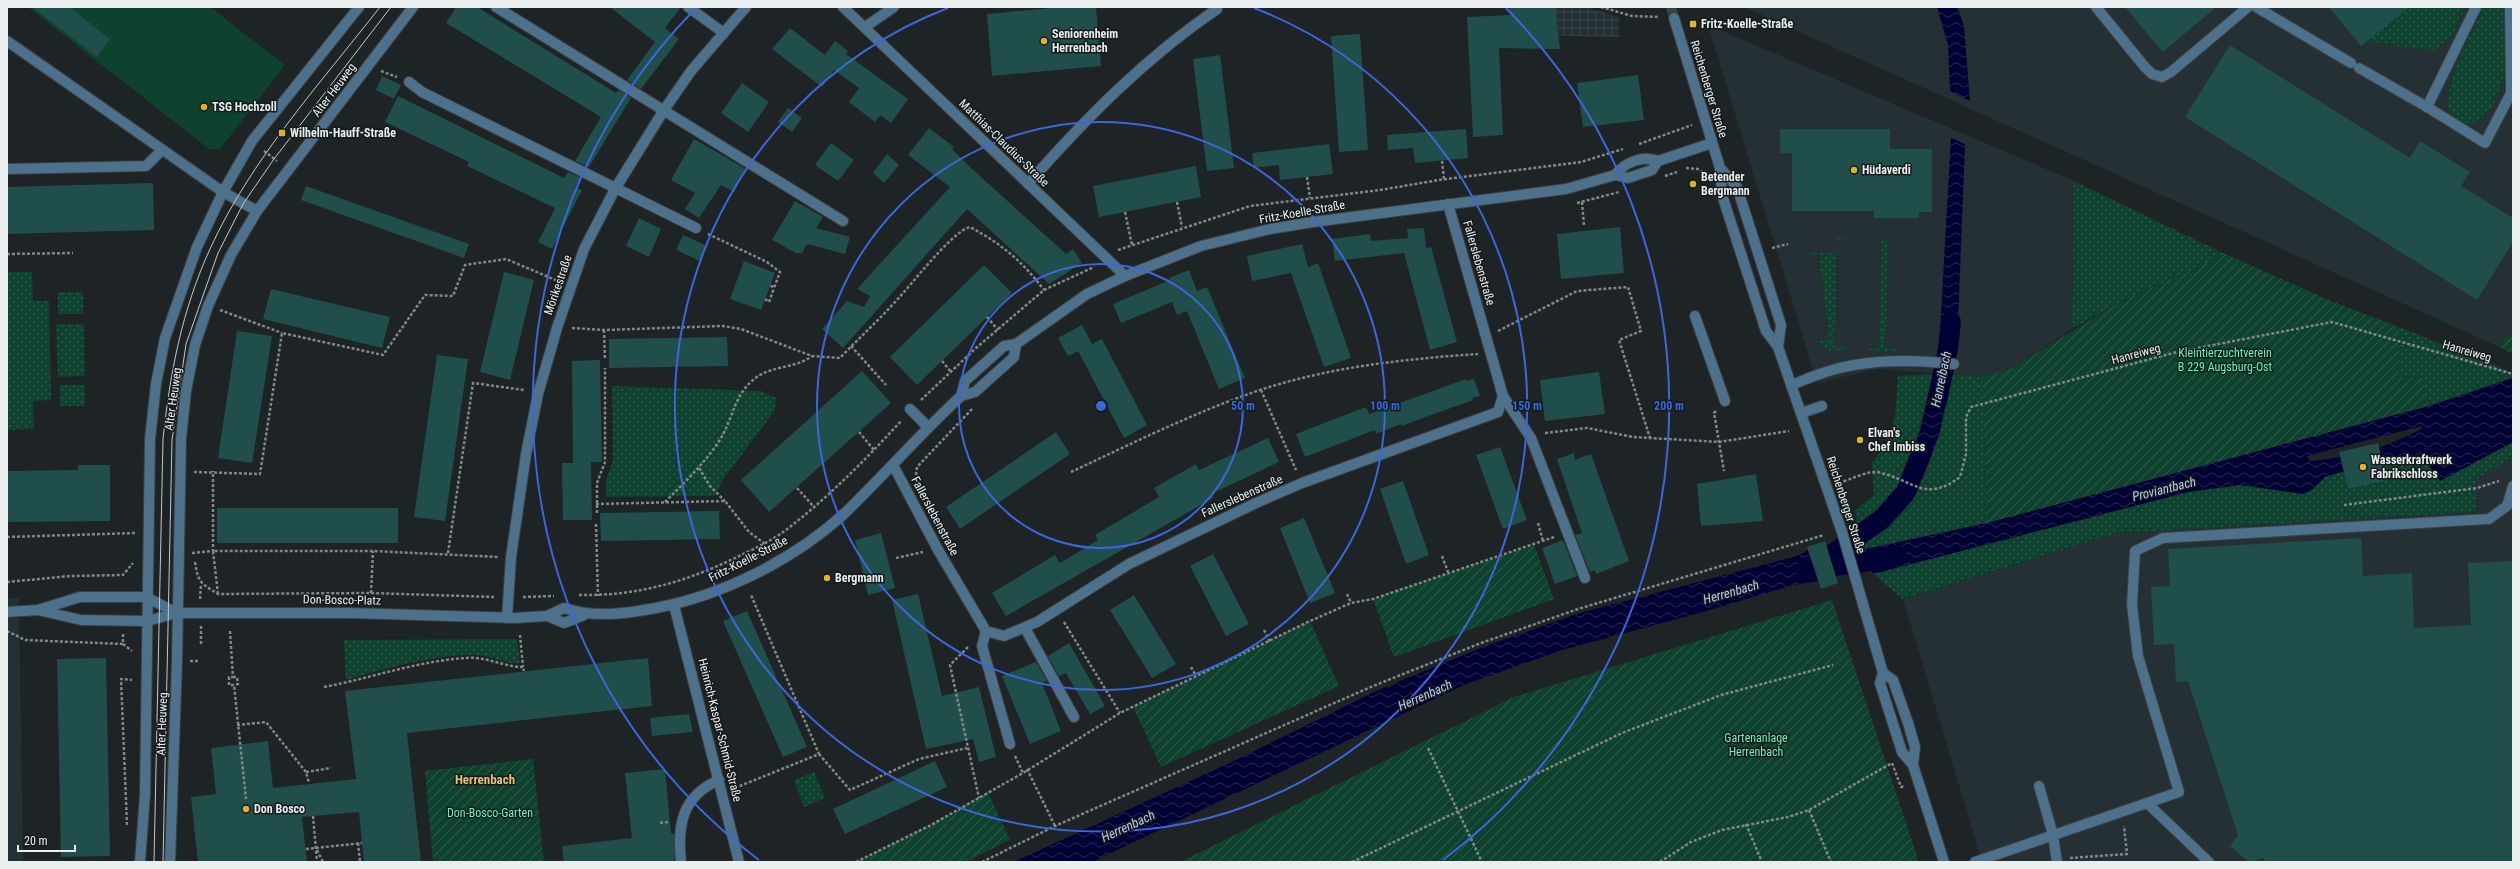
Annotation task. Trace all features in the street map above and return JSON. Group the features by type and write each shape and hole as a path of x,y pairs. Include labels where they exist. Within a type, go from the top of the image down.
{"street":[{"name":"Alter Heuweg","path":"140,862 145,794 147,621 143,553 150,439 156,384 165,338 197,247 223,192 252,141 359,7"},
{"name":"Alter Heuweg","path":"170,862 181,439 186,391 195,345 208,306 231,255 257,211 413,7"},
{"path":"496,7 842,221"},
{"path":"688,7 724,33"},
{"name":"Mörikestraße","path":"507,618 507,597 526,454 538,394 557,328 584,249 615,189 664,110 691,71 746,7"},
{"name":"Matthias-Claudius-Straße","path":"843,7 1125,276"},
{"path":"865,28 894,7"},
{"path":"2096,7 2144,66 2152,74 2162,77 2171,72 2248,7"},
{"path":"2256,7 2485,143 2511,93 2510,7"},
{"path":"2427,108 2476,7"},
{"path":"1028,184 1065,141 1151,58 1217,9"},
{"name":"Reichenberger Straße","path":"1674,18 1720,168 1721,193 1766,331 1778,347 1827,487 1857,580 1883,673 1880,683 1902,752 1913,765 1944,862"},
{"path":"7,40 223,192 257,211"},
{"path":"409,82 422,92 615,189 627,192 696,228"},
{"name":"Fritz-Koelle-Straße","path":"961,396 965,381 1004,346 1016,344 1087,294 1125,276 1201,246 1270,229 1566,189 1615,175 1623,165 1648,157 1658,161 1712,143"},
{"path":"7,169 146,166 162,150"},
{"name":"Reichenberger Straße","path":"1720,168 1737,187 1781,325 1778,347"},
{"name":"Fallerslebenstraße","path":"893,465 938,550 986,631 1004,636 1025,628 1129,564 1256,503 1302,483 1498,412 1503,396 1448,204"},
{"path":"1695,316 1725,401"},
{"name":"Fritz-Koelle-Straße","path":"507,618 547,616 564,608 584,614 630,613 674,605 723,589 793,553 844,513 893,465 928,427 961,396 975,392 1014,357 1016,344"},
{"path":"1791,385 1817,375 1856,366 1908,361 1954,364"},
{"path":"1503,396 1531,438 1585,578"},
{"path":"1801,413 1822,406"},
{"path":"910,410 928,427"},
{"path":"1975,862 2179,792 2138,656 2132,605 2135,551 2163,538 2489,519 2507,506 2513,486"},
{"path":"7,612 38,610 80,597 146,597 177,613"},
{"name":"Heinrich-Kaspar-Schmid-Straße","path":"674,605 739,862"},
{"path":"38,610 81,620 147,621 177,613"},
{"name":"Don-Bosco-Platz","path":"177,613 350,613 507,618"},
{"path":"1025,628 1074,718"},
{"path":"986,631 982,646 1010,744"},
{"name":"Reichenberger Straße","path":"1883,673 1893,680 1908,723 1915,747 1913,765"},
{"path":"681,862 679,844 685,809 694,796 719,780"},
{"path":"2039,786 2061,861"},
{"path":"2147,802 2209,862"}],"path":[{"path":"1601,7 1632,16 1663,18"},
{"path":"379,70 383,63"},
{"path":"1632,146 1692,125"},
{"path":"252,141 289,171"},
{"path":"577,595 598,596 653,590 688,579 765,544 814,507 874,450 910,410 1044,290 1087,272 1106,258 1132,245 1182,227 1250,206 1380,190 1581,162 1625,148"},
{"path":"1442,160 1444,180"},
{"path":"1659,179 1686,168 1698,169 1708,176"},
{"path":"1307,177 1310,198"},
{"path":"1575,203 1624,190"},
{"path":"1177,202 1182,227"},
{"path":"1582,202 1584,226"},
{"path":"1125,212 1132,245"},
{"path":"557,328 604,330 723,326 741,329 812,356 840,358 963,229 970,227 990,238 1024,264 1044,290"},
{"path":"696,228 767,262 780,272 769,302 765,299"},
{"path":"1779,246 1788,244"},
{"path":"7,254 72,253"},
{"path":"220,310 282,333 383,355 425,295 453,296 465,265 506,259 560,282"},
{"path":"770,285 774,288"},
{"path":"1494,333 1577,291 1628,287 1641,331 1620,340 1650,438"},
{"path":"217,317 222,303"},
{"path":"987,317 998,330"},
{"path":"569,335 574,320"},
{"name":"Hanreiweg","path":"1827,487 1875,472 1922,488 1939,490 1960,477 1966,454 1966,417 1971,407 2177,352 2332,322 2513,374"},
{"path":"604,330 605,360"},
{"path":"194,472 213,471 260,474 282,333"},
{"path":"851,346 886,385"},
{"path":"1477,347 1481,361"},
{"path":"1071,472 1212,408 1261,390 1362,365 1479,354"},
{"path":"665,502 699,468 722,437 739,396 754,379 775,368 804,362 812,356"},
{"path":"942,361 951,372"},
{"path":"597,513 597,483 605,462 605,368"},
{"path":"448,554 473,383 529,391"},
{"path":"1261,390 1297,472"},
{"path":"1724,471 1714,413 1725,401"},
{"path":"916,480 917,467 977,404"},
{"path":"1531,438 1546,433 1587,428 1650,438 1719,442 1788,431"},
{"path":"859,432 874,450"},
{"path":"194,466 194,479"},
{"path":"699,468 710,486 725,501 749,532 765,544"},
{"path":"1290,475 1304,469"},
{"path":"213,471 213,551 218,594"},
{"path":"2344,505 2477,488 2506,478"},
{"path":"797,488 814,507"},
{"path":"596,504 725,501"},
{"path":"1538,523 1543,541"},
{"path":"596,524 598,596"},
{"path":"7,538 139,532 143,553 123,575 71,576 7,582"},
{"path":"856,862 1023,774 1027,769 1120,714 1196,676 1351,603 1373,599 1568,532"},
{"path":"982,862 1056,826 1373,686 1481,643 1578,610 1824,535"},
{"path":"193,546 197,579 218,594 371,593 507,597 556,596"},
{"path":"179,553 213,551 373,550 500,557"},
{"path":"371,593 373,550"},
{"path":"896,558 938,550"},
{"path":"1442,556 1448,572"},
{"path":"523,589 523,597"},
{"path":"751,594 818,754 850,790 919,759 967,748"},
{"path":"1347,594 1351,603"},
{"path":"1056,610 1120,714"},
{"path":"1264,630 1270,642"},
{"path":"7,631 25,640 123,644"},
{"path":"230,631 233,677"},
{"path":"520,635 524,671"},
{"path":"972,643 950,666 979,798"},
{"path":"324,687 417,664 466,658 493,660 510,667 523,667"},
{"path":"1352,862 1622,734 1721,694 1833,665"},
{"path":"1191,666 1196,676"},
{"path":"229,677 233,677 237,677 238,684 229,685 229,677"},
{"path":"127,831 121,679 137,680"},
{"path":"234,685 246,799"},
{"path":"238,725 266,722 306,772 310,783"},
{"path":"1010,744 1023,774"},
{"path":"1428,748 1457,813 1482,862"},
{"path":"722,794 818,754"},
{"path":"1660,862 1691,842 1746,824 1788,817 1809,810 1892,763"},
{"path":"306,772 331,768"},
{"path":"1027,769 1056,826"},
{"path":"1809,810 1831,862"},
{"path":"2061,861 2069,858 2127,854 2122,811"},
{"path":"313,816 317,862"},
{"path":"1746,824 1762,862"},
{"path":"306,849 362,842"},
{"path":"358,843 360,862"},
{"path":"316,848 323,862"}],"shaded area":[{"path":"1555,7 1585,7 1619,17 1619,37 1521,35"},
{"path":"1744,7 2513,7 2513,332 2495,345"},
{"path":"1708,25 2074,181 2072,329 2012,368 1982,377 1877,369 1817,383"},
{"path":"2513,458 2513,862 1982,862 1903,599 2117,533 2476,512 2476,479"},
{"path":"7,598 19,598 23,862 7,862"}],"green space":[{"name":"TSG Hochzoll","path":"28,7 210,7 285,65 220,149 209,149"},
{"path":"2410,7 2465,7 2452,36 2433,51 2367,41"},
{"path":"2483,7 2504,7 2504,72 2499,92 2493,105 2483,117 2477,121 2464,123 2455,118 2450,111 2448,106 2449,92 2461,54"},
{"path":"2074,181 2225,254 2116,304 2072,329"},
{"path":"1837,238 1850,238 1850,240 1837,240 1834,346 1847,346 1845,350 1827,350 1817,340 1830,339 1819,254 1807,255 1806,252 1835,253"},
{"path":"1882,240 1888,240 1885,347 1897,348 1897,351 1868,350 1867,348 1879,348"},
{"name":"Kleintierzuchtverein B 229 Augsburg-Ost","path":"2225,254 2331,301 2399,327 2399,379 2422,376 2429,406 1987,523 1982,377 2012,368 2116,304"},
{"path":"7,272 32,272 33,301 49,301 51,400 33,401 34,429 7,430"},
{"path":"58,292 83,292 83,314 58,314"},
{"path":"56,324 84,324 85,376 58,377"},
{"path":"2399,327 2513,373 2513,378 2429,406 2422,376 2399,379"},
{"path":"2513,332 2513,354 2495,345"},
{"path":"1933,374 1914,446 1898,488 1895,494 1885,504 1858,526 1855,510 1874,495 1872,463 1887,441 1894,422 1898,376"},
{"path":"1952,374 1982,377 1987,523 1866,549 1863,542 1887,527 1902,511 1924,476 1938,436"},
{"path":"60,385 85,385 85,406 60,406"},
{"path":"612,386 762,391 776,398 775,410 722,481 715,496 606,497 606,480 613,460"},
{"path":"2513,442 2513,458 2476,479 2476,512 2117,533 1903,599 1873,574 2188,492 2240,485 2303,494 2313,489 2325,477 2344,471 2348,489 2382,462 2397,458 2423,457 2440,480"},
{"path":"1534,545 1554,599 1394,657 1373,599"},
{"name":"Gartenanlage Herrenbach","path":"1832,600 1919,862 1180,862 1514,697"},
{"path":"1310,621 1339,686 1161,767 1133,707"},
{"path":"517,639 520,663 509,663 481,655 443,657 410,663 346,680 344,640"},
{"name":"Don-Bosco-Garten","path":"533,759 544,862 433,862 425,771"},
{"path":"814,772 825,798 804,807 794,780"},
{"path":"988,792 1010,840 965,862 856,862 931,825"}],"water":[{"path":"1937,7 1957,7 1964,26 1970,101 1950,91 1948,45"},
{"path":"1951,138 1965,144 1957,349 1939,349"},
{"path":"1933,374 1952,374 1940,432 1922,479 1905,472 1920,432"},
{"path":"2513,378 2513,442 2440,481 2423,457 2397,458 2325,477 2313,489 2303,494 2240,485 2188,492 1873,574 1866,549 1987,523 2429,406","holes":["2421,426 2422,429 2368,451 2325,460 2310,461 2307,456"]},
{"path":"1898,488 1914,495 1886,527 1863,542 1858,526 1881,508"},
{"path":"1808,550 1818,581 1793,585 1696,614 1562,650 1466,684 1092,862 1014,862 1232,762 1374,692 1483,647 1580,613 1797,556"}],"building":[{"path":"32,7 69,7 110,39 97,57"},
{"path":"456,7 477,7 616,93 619,90 631,98 589,167 575,161 601,117 446,23"},
{"path":"610,7 681,7 665,28 679,39 641,89 627,80 655,42"},
{"name":"Seniorenheim Herrenbach","path":"1062,7 1096,7 1101,66 992,76 987,14"},
{"path":"1509,7 1555,7 1560,49 1499,48 1503,135 1473,137 1467,17 1510,15"},
{"path":"2125,7 2216,7 2163,52"},
{"path":"2329,7 2410,7 2361,46"},
{"path":"790,28 825,55 835,41 848,51 846,54 908,99 891,123 880,115 875,122 849,102 859,88 834,70 822,87 772,49"},
{"path":"1360,34 1368,150 1339,152 1331,36"},
{"path":"2230,45 2410,158 2420,141 2470,172 2461,186 2513,218 2513,242 2477,300 2185,117"},
{"path":"1220,55 1234,168 1207,171 1193,59"},
{"path":"1638,75 1644,120 1583,127 1577,83"},
{"path":"382,76 401,85 394,99 376,90"},
{"path":"742,83 769,102 748,132 721,113"},
{"path":"398,96 564,178 568,172 581,178 575,187 582,190 552,249 538,242 555,208 467,166 469,162 385,122"},
{"path":"788,108 802,118 792,132 778,122"},
{"path":"929,128 954,147 952,149 969,166 1066,254 1073,249 1082,263 1049,284 967,209 843,348 822,329 847,301 864,307 870,296 857,289 950,187 908,155"},
{"path":"1466,129 1468,158 1415,163 1413,148 1388,150 1387,135"},
{"path":"1780,129 1890,129 1890,149 1932,149 1932,212 1919,212 1919,218 1874,218 1874,211 1792,211 1792,153 1780,153"},
{"path":"694,139 746,169 734,192 721,185 699,218 685,209 695,193 671,180"},
{"path":"831,143 854,160 838,181 815,165"},
{"path":"1329,144 1333,174 1280,180 1279,165 1254,168 1252,153"},
{"path":"887,154 899,165 884,183 873,173"},
{"path":"1196,166 1201,197 1099,217 1093,186"},
{"path":"153,183 154,230 7,234 7,187"},
{"path":"306,186 469,244 464,258 301,200"},
{"path":"795,201 823,217 816,228 850,237 845,254 807,244 802,253 796,253 772,240"},
{"path":"639,218 661,229 649,257 626,246"},
{"path":"1620,227 1624,273 1561,279 1557,234"},
{"path":"1424,228 1426,248 1431,247 1457,342 1430,350 1404,253 1335,261 1332,239 1370,234 1371,241 1408,238 1407,229"},
{"path":"683,235 707,246 700,261 676,250"},
{"path":"1302,244 1308,267 1318,263 1351,358 1324,367 1291,273 1252,281 1247,256"},
{"path":"744,261 775,273 761,310 730,299"},
{"path":"984,265 1012,293 917,385 890,357"},
{"path":"1189,270 1197,291 1207,287 1245,378 1219,389 1187,311 1177,315 1172,302 1121,323 1113,304 1170,280 1169,278"},
{"path":"504,272 534,280 510,380 480,372"},
{"path":"271,289 390,317 382,348 263,319"},
{"path":"1082,325 1092,344 1102,339 1147,425 1124,438 1078,351 1068,356 1058,338"},
{"path":"237,331 272,336 252,463 218,458"},
{"path":"727,337 728,366 609,368 609,339"},
{"path":"437,355 468,359 445,521 414,517"},
{"path":"600,360 602,462 591,462 592,520 563,520 562,463 573,463 572,361"},
{"path":"862,371 891,403 769,512 741,480"},
{"path":"1599,372 1605,414 1545,421 1540,380"},
{"path":"1466,379 1467,381 1474,379 1480,396 1472,398 1473,400 1401,426 1401,424 1376,434 1375,430 1305,457 1296,434 1366,407 1369,414"},
{"path":"1056,432 1070,454 960,529 946,507"},
{"path":"1268,438 1279,462 1211,494 1213,498 1006,616 992,593 1055,555 1060,563 1098,540 1095,535 1159,497 1154,488 1196,464 1199,470"},
{"name":"Wasserkraftwerk Fabrikschloss","path":"2378,443 2387,480 2348,489 2339,452"},
{"path":"1500,447 1527,520 1503,529 1476,455"},
{"path":"1574,453 1575,460 1591,454 1629,561 1596,574 1595,570 1590,572 1575,535 1582,533 1557,459"},
{"path":"78,465 110,465 110,521 7,522 7,471 78,470"},
{"path":"1756,474 1763,521 1701,526 1697,484"},
{"path":"1403,481 1429,555 1406,564 1380,489"},
{"path":"217,508 398,508 398,543 217,543"},
{"path":"719,511 720,539 601,541 600,513"},
{"path":"1304,518 1335,593 1310,603 1280,528"},
{"path":"881,533 895,588 868,595 855,540"},
{"path":"2361,538 2363,576 2412,573 2414,628 2471,625 2468,563 2513,561 2513,862 2265,862 2264,858 2249,862 2230,846 2238,835 2188,681 2176,682 2174,644 2154,645 2151,587 2170,586 2168,549"},
{"path":"1563,540 1577,576 1555,584 1542,548"},
{"path":"1825,541 1838,583 1821,589 1807,547"},
{"path":"1213,554 1249,624 1226,636 1190,566"},
{"path":"918,594 942,696 979,687 996,757 979,762 973,739 926,749 892,600"},
{"path":"1134,595 1176,664 1152,678 1110,610"},
{"path":"747,611 807,747 783,757 723,621"},
{"path":"1069,643 1105,706 1090,714 1066,673 1059,676 1048,656"},
{"path":"106,658 110,856 61,857 57,659"},
{"path":"648,658 652,706 407,733 421,862 364,862 359,812 302,817 307,862 198,862 191,797 216,794 211,748 268,741 273,788 356,779 345,691"},
{"path":"1036,662 1047,681 1042,683 1061,731 1030,744 1002,676"},
{"path":"689,714 693,732 652,736 650,718"},
{"path":"935,761 947,787 845,834 833,809"},
{"path":"665,769 671,833 674,834 674,862 564,862 562,846 632,838 625,773"}],"waterway":[{"name":"Hanreibach","path":"1937,401 1948,349 1951,322"},
{"name":"Hanreibach","path":"1816,566 1882,519 1906,492 1922,451"},
{"name":"Proviantbach","path":"1806,570 1870,561 1896,555"}],"tunnel":[{"path":"1671,7 1674,18"}],"tram line":[{"path":"154,862 163,439 169,390 185,319 200,272 210,249 245,184 288,123 380,7"},
{"path":"163,862 172,440 186,344 218,253 243,204 274,159 391,7"}],"place":[{"name":"Fritz-Koelle-Straße","path":"1693,24"},
{"name":"Seniorenheim Herrenbach","path":"1044,41"},
{"name":"TSG Hochzoll","path":"204,107"},
{"name":"Wilhelm-Hauff-Straße","path":"282,133"},
{"name":"Hüdaverdi","path":"1854,170"},
{"name":"Betender Bergmann","path":"1693,184"},
{"name":"Elvan's Chef Imbiss","path":"1860,440"},
{"name":"Wasserkraftwerk Fabrikschloss","path":"2363,467"},
{"name":"Bergmann","path":"827,578"},
{"name":"Don Bosco","path":"246,809"}],"district":[{"name":"Herrenbach","path":"485,779"}]}
